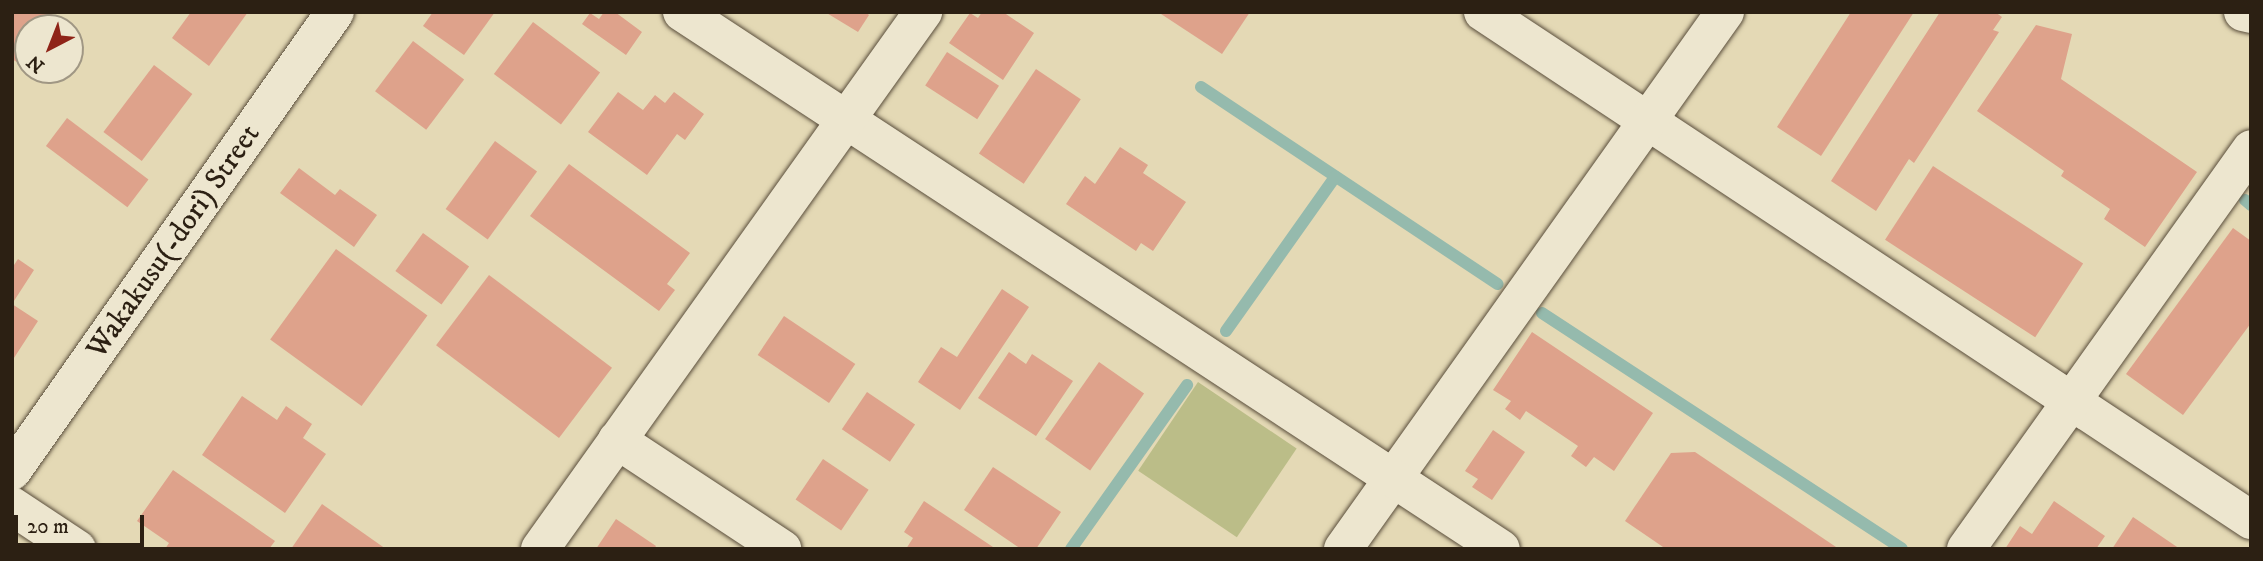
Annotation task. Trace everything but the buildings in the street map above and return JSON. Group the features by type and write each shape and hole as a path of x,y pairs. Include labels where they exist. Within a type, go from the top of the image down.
{"street":[{"name":"Wakakusu(-dori) Street","path":"12,471 335,12"},
{"path":"682,12 1501,549"},
{"path":"540,549 923,12"},
{"path":"1483,12 2251,520"},
{"path":"1343,549 1725,12"},
{"path":"2243,12 2251,15"},
{"path":"1966,549 2251,149"},
{"path":"617,440 782,549"},
{"path":"12,506 77,549"}],"green space":[{"path":"1198,382 1297,449 1237,537 1138,471"}],"waterway":[{"path":"1201,87 1498,284"},
{"path":"1226,331 1335,177"},
{"path":"2245,200 2251,205"},
{"path":"1542,313 1902,549"},
{"path":"1071,549 1187,385"}]}
